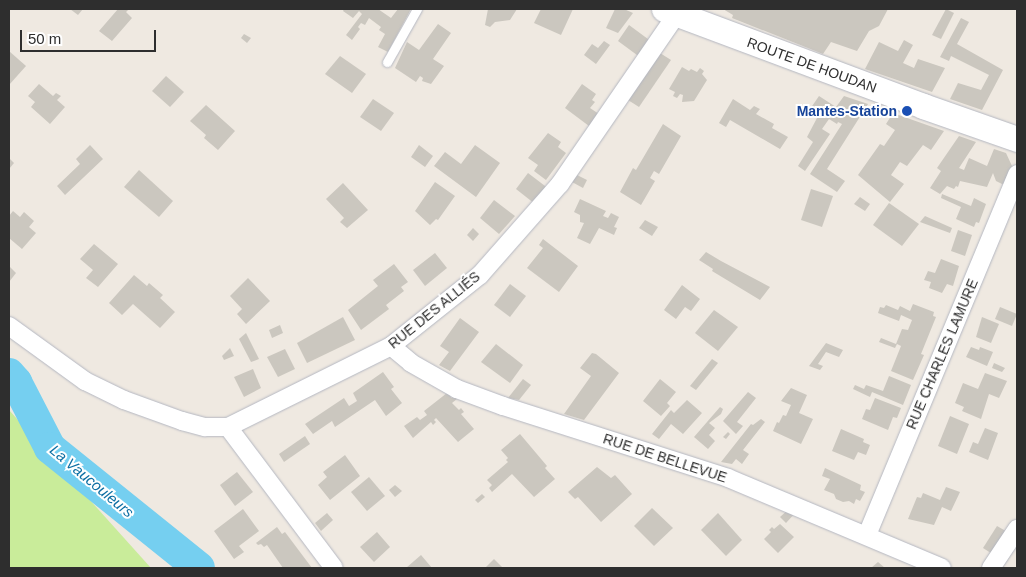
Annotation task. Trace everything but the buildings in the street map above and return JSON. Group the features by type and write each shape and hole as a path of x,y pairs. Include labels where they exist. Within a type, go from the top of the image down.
{"main road":[{"name":"ROUTE DE HOUDAN","path":"671,12 1017,139"}],"street":[{"name":"RUE DES ALLIÉS","path":"228,427 391,346 480,275 560,184 671,12"},
{"name":"RUE CHARLES LAMURE","path":"867,535 1017,174"},
{"path":"9,326 85,382 124,400 182,421 205,427 228,427 334,568"},
{"name":"RUE DE BELLEVUE","path":"391,346 411,363 457,389 503,406 728,478 867,535 936,567"},
{"path":"991,568 1017,529"}],"lane":[{"path":"387,62 417,9"}],"green space":[{"path":"9,410 151,568 9,568"}],"waterway":[{"name":"La Vaucouleurs","path":"9,374 16,382 50,448 199,568"}],"place":[{"name":"Mantes-Station","path":"907,111"}]}
